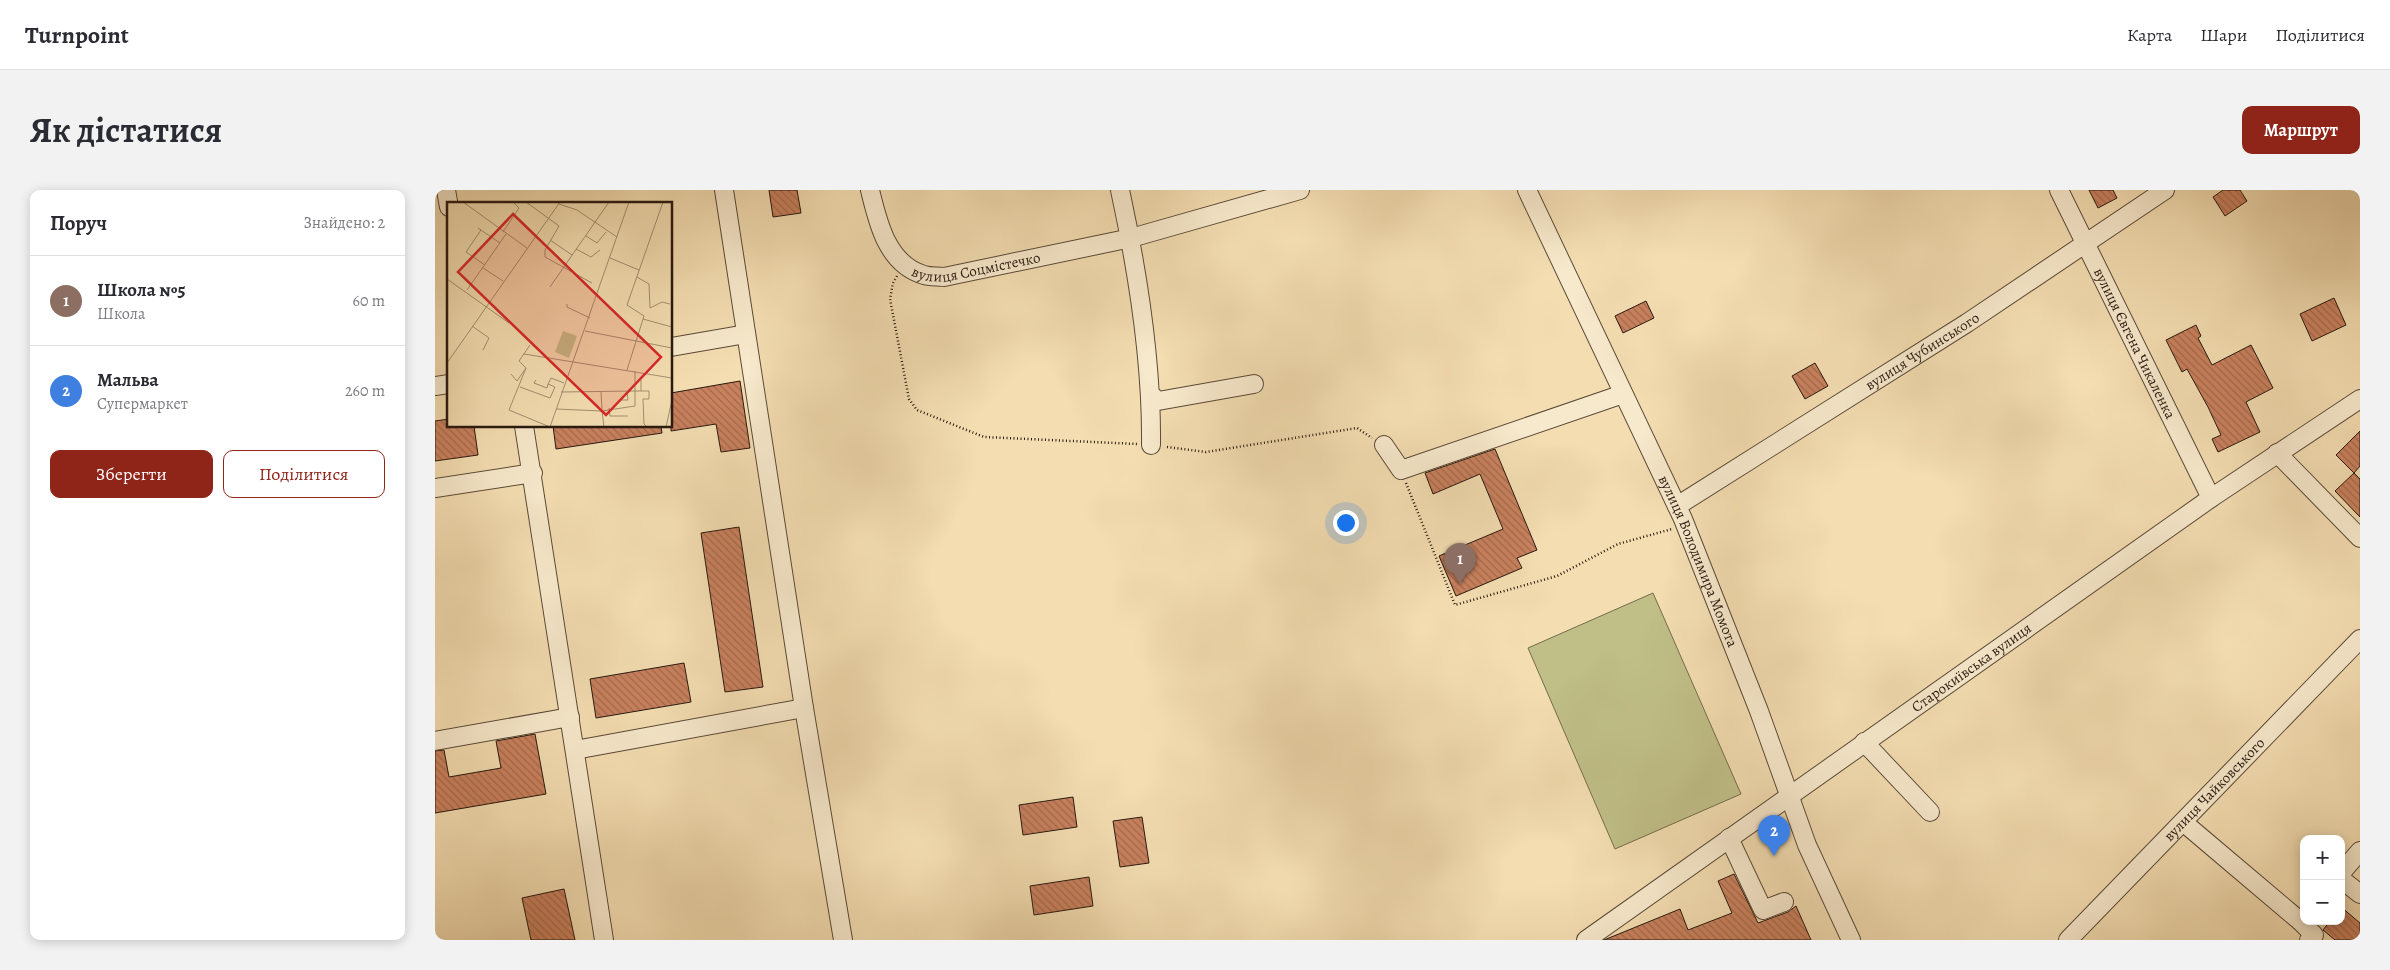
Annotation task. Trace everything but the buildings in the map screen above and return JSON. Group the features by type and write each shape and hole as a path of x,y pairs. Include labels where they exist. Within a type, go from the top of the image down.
{"street":[{"path":"724,190 804,708 843,940"},
{"name":"вулиця Соцмістечко","path":"869,190 880,229 889,248 906,265 925,275 944,276 1131,238 1300,190"},
{"path":"1120,190 1131,238 1152,396 1151,444"},
{"name":"вулиця Володимира Момота","path":"1527,190 1677,506 1759,711 1807,845 1851,940"},
{"name":"вулиця Євгена Чикаленка","path":"2059,190 2211,498"},
{"name":"вулиця Чубинського","path":"1677,506 1967,323 2165,190"},
{"path":"673,346 744,326"},
{"path":"1152,396 1158,401 1254,384"},
{"path":"1384,445 1401,470 1623,394"},
{"name":"Старокиївська вулиця","path":"1586,940 2211,498 2360,399"},
{"path":"524,428 533,473 604,940"},
{"path":"2277,453 2360,538"},
{"path":"435,488 533,473"},
{"name":"вулиця Чайковського","path":"2068,940 2359,642"},
{"path":"575,750 804,708"},
{"path":"435,741 570,716"},
{"path":"1864,742 1930,812"},
{"path":"2183,822 2300,917"},
{"path":"1729,838 1763,910 1783,902"},
{"path":"2345,868 2360,851"},
{"path":"2342,880 2360,894"},
{"path":"2306,925 2315,938"}],"path":[{"path":"906,265 893,283 890,299 909,399 917,410 984,437 1151,444 1206,452 1357,428 1384,445"},
{"path":"1401,470 1455,605 1557,576 1618,544 1685,525"}],"shaded area":[{"path":"1653,593 1741,794 1615,849 1528,648"}],"place":[{"name":"Школа №5","path":"1460,584"},
{"name":"Мальва","path":"1774,856"}]}
